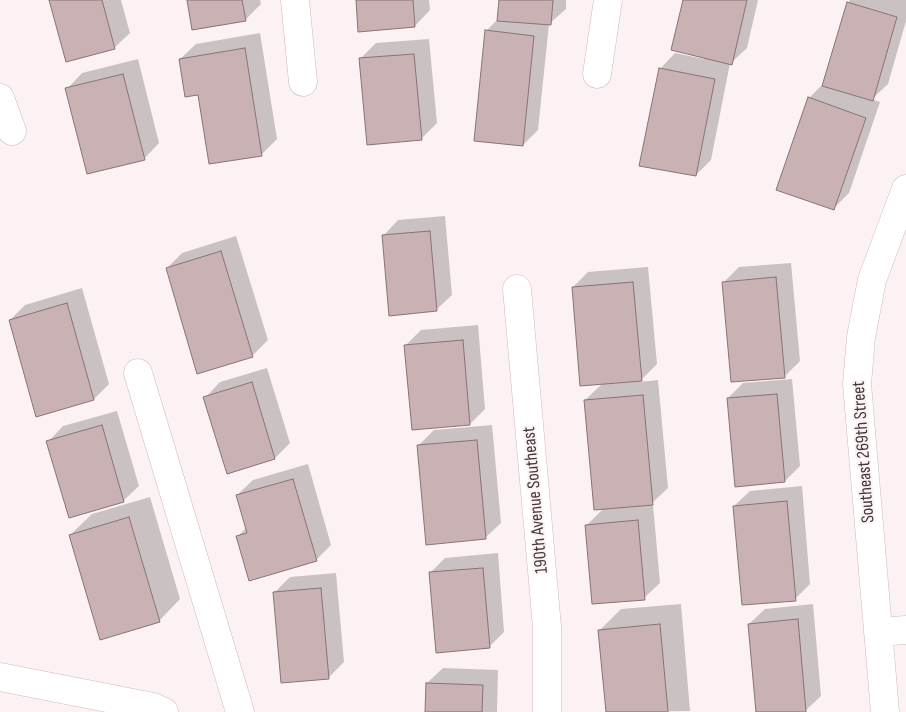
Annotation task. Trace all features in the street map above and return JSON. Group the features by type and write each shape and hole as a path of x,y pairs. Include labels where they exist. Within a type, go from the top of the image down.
{"street":[{"path":"295,0 303,82"},
{"path":"597,74 608,0"},
{"path":"0,98 12,131"},
{"name":"Southeast 269th Street","path":"885,712 857,384 861,337 872,280 906,189"},
{"name":"190th Avenue Southeast","path":"517,289 547,627 547,712"},
{"path":"138,373 240,712"},
{"path":"878,632 906,630"},
{"path":"0,677 153,707 164,712"}],"building":[{"path":"49,0 102,0 115,49 66,62"},
{"path":"187,0 242,0 246,21 192,30"},
{"path":"356,0 413,0 415,27 358,32"},
{"path":"499,0 553,0 551,25 497,21"},
{"path":"683,0 747,0 732,65 671,50"},
{"path":"847,2 897,17 873,101 822,86"},
{"path":"485,30 534,36 523,146 474,141"},
{"path":"245,48 262,156 209,164 198,95 185,97 179,59"},
{"path":"414,54 422,140 367,145 359,58"},
{"path":"659,68 715,79 696,176 639,166"},
{"path":"123,74 145,160 87,174 65,88"},
{"path":"808,97 866,118 834,210 776,190"},
{"path":"430,231 437,311 389,316 382,235"},
{"path":"221,251 253,357 197,374 166,268"},
{"path":"776,277 785,378 731,382 722,282"},
{"path":"633,282 642,381 580,386 572,287"},
{"path":"67,303 94,400 36,417 9,320"},
{"path":"463,340 470,425 412,430 404,345"},
{"path":"252,382 275,459 227,474 203,397"},
{"path":"777,394 785,482 735,487 727,398"},
{"path":"643,395 653,505 594,510 584,400"},
{"path":"102,425 124,502 69,518 46,441"},
{"path":"477,440 486,539 426,545 417,445"},
{"path":"293,479 317,561 249,581 236,536 247,533 236,495"},
{"path":"787,501 796,601 742,605 733,506"},
{"path":"129,517 160,622 100,640 69,535"},
{"path":"638,520 645,600 592,604 585,525"},
{"path":"483,568 490,648 436,653 429,572"},
{"path":"321,588 329,679 281,683 273,592"},
{"path":"798,619 806,712 756,712 748,624"},
{"path":"660,624 668,712 606,712 598,630"},
{"path":"426,683 483,685 482,712 425,712"}]}
